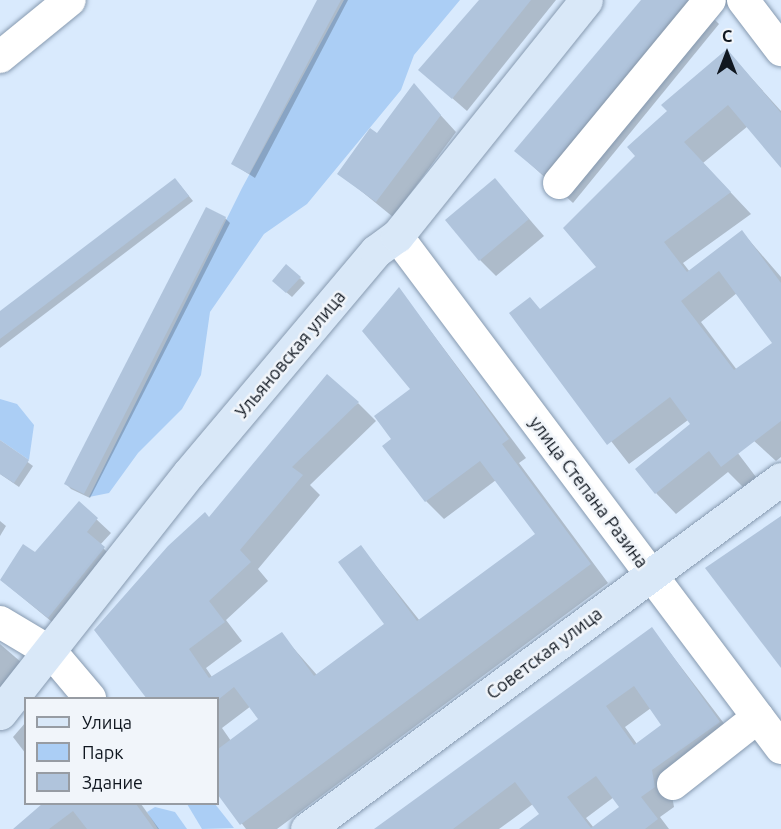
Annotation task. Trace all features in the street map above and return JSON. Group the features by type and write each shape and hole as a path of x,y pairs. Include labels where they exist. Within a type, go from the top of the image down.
{"main road":[{"name":"Ульяновская улица","path":"0,713 52,653 189,473 376,251 397,236 586,0"},
{"name":"Советская улица","path":"307,829 652,576 781,478"}],"street":[{"path":"0,57 70,0"},
{"path":"559,183 710,0"},
{"path":"743,0 781,51"},
{"name":"улица Степана Разина","path":"397,236 781,748"},
{"path":"0,622 52,653 88,697"},
{"path":"673,784 758,717"}],"green space":[{"path":"344,0 460,0 414,55 401,90 307,204 264,234 210,312 201,375 182,409 138,453 109,493 89,497 242,188"},
{"path":"0,399 17,404 34,425 29,460 0,440"},
{"path":"188,805 216,805 234,828 202,829"},
{"path":"155,807 175,812 187,829 158,829 147,812"}],"building":[{"path":"317,0 341,0 249,174 231,164"},
{"path":"479,0 531,0 452,99 418,70"},
{"path":"641,0 687,0 543,175 514,151"},
{"path":"727,49 781,113 781,168 728,105 684,142 731,192 664,242 687,272 742,230 781,283 781,421 721,467 709,451 655,494 635,469 690,424 670,397 607,445 509,313 530,297 540,309 596,267 563,228 635,156 627,147 667,111 661,105","holes":["719,271 772,343 734,370 681,301"]},
{"path":"414,83 441,115 376,202 337,174 370,128 377,133"},
{"path":"175,178 189,196 0,339 0,311"},
{"path":"495,178 529,219 479,261 445,220"},
{"path":"206,207 226,217 84,494 64,484"},
{"path":"286,264 301,277 286,293 272,281"},
{"path":"399,287 509,439 502,444 591,564 240,825 219,796 219,748 258,719 234,687 219,699 219,697 145,697 94,630 168,546 205,512 209,517 327,374 359,402 292,467 303,475 240,550 251,562 209,601 225,622 189,649 209,678 282,632 314,676 384,624 338,562 361,545 417,621 535,534 480,461 425,502 382,446 391,439 374,416 410,389 362,331"},
{"path":"0,440 29,460 14,483 0,474"},
{"path":"79,501 98,518 87,532 105,547 48,618 0,580 23,544 35,552"},
{"path":"781,516 781,668 705,568"},
{"path":"652,627 720,722 652,770 655,787 641,797 658,819 645,829 519,829 539,814 515,782 453,829 374,829","holes":["634,686 661,725 634,745 606,706","596,776 619,807 591,828 567,797"]},
{"path":"41,805 137,805 154,829 87,829 73,811 49,829 13,829"}]}
